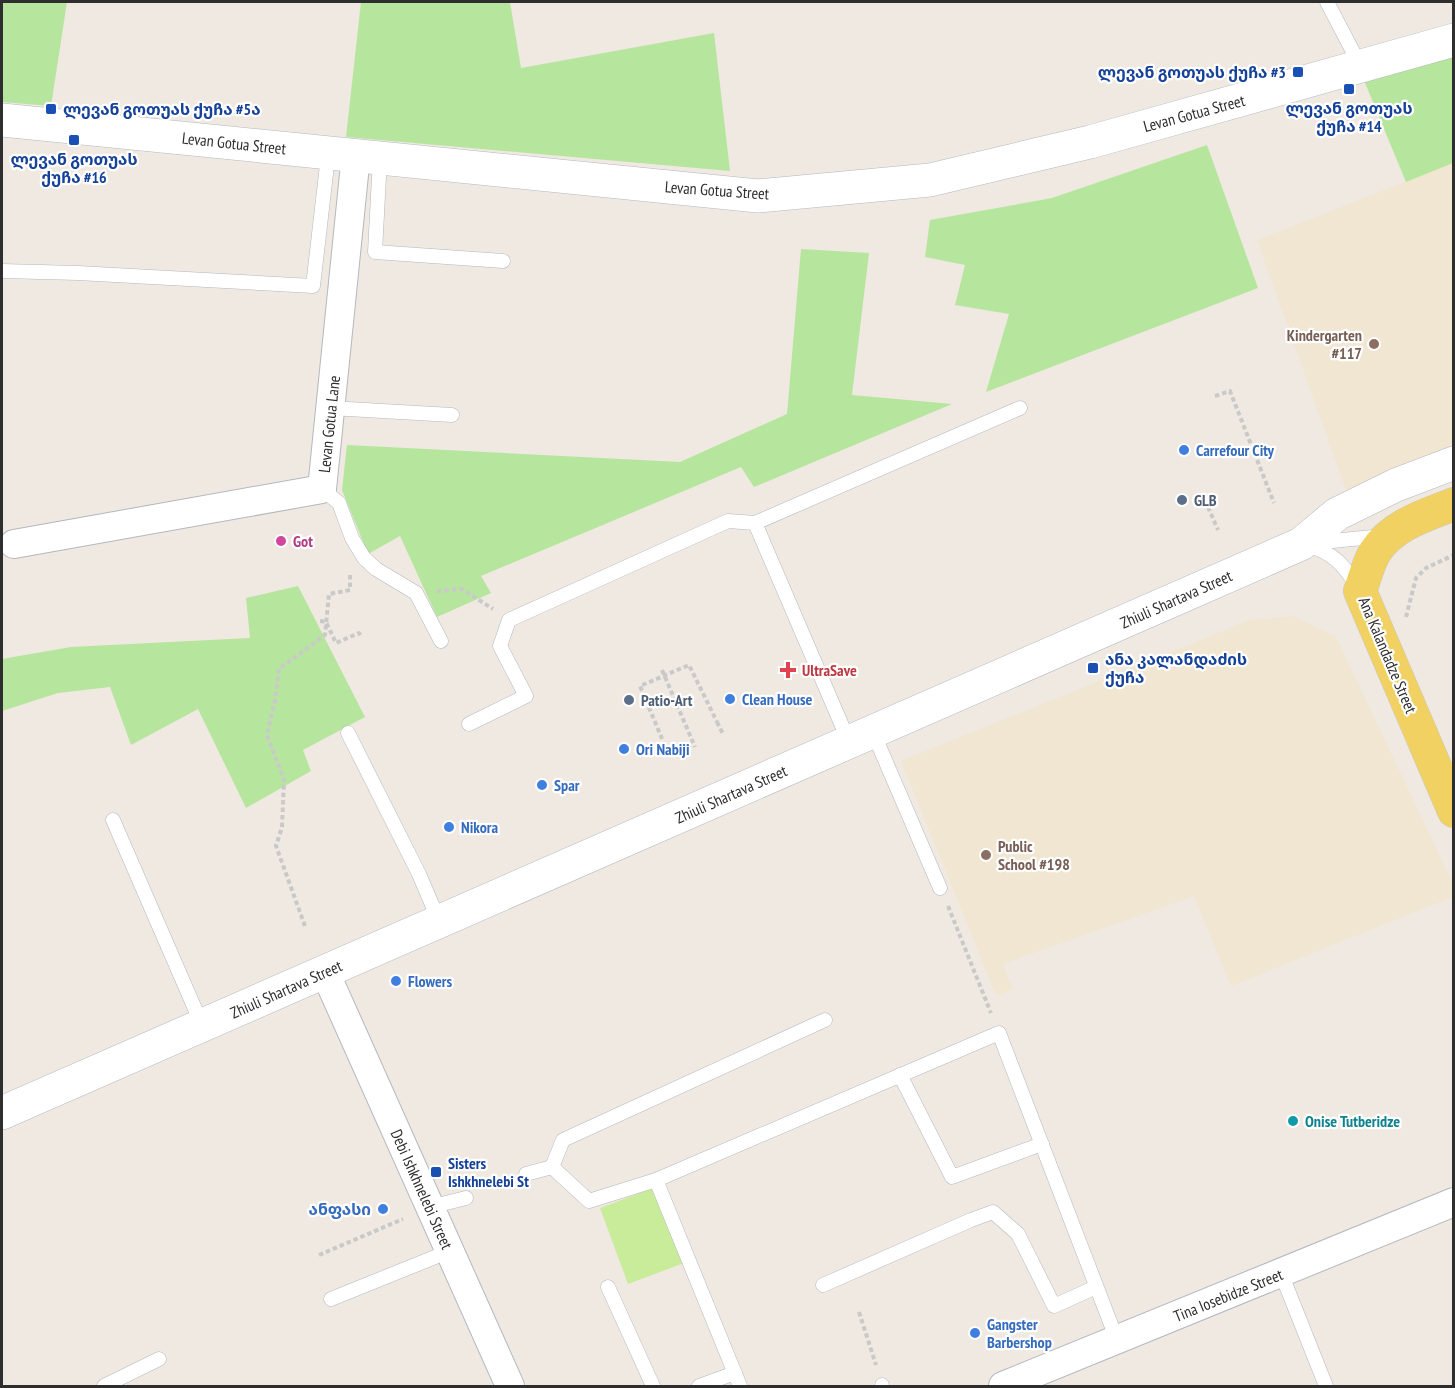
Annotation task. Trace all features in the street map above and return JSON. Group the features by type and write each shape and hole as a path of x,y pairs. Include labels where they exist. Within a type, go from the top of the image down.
{"main road":[{"name":"Levan Gotua Street","path":"2,120 354,160 758,196 930,180 1090,142 1454,40"},
{"name":"Zhiuli Shartava Street","path":"2,1110 324,972 1301,544 1337,514 1396,485 1454,463"},
{"name":"Ana Kalandadze Street","path":"1454,504 1409,522 1390,536 1376,551 1360,591 1454,811"}],"street":[{"name":"Levan Gotua Lane","path":"14,544 322,489 354,160"},
{"name":"Debi Ishkhnelebi Street","path":"324,972 510,1386"},
{"name":"Tina Iosebidze Street","path":"1003,1386 1454,1202"}],"lane":[{"path":"1327,2 1361,67"},
{"path":"354,160 375,252 503,261"},
{"path":"2,271 313,286 354,160"},
{"path":"330,408 452,415"},
{"path":"469,724 526,696 500,646 510,620 728,521 755,524 1020,408"},
{"path":"322,489 339,503 352,538 364,558 376,569 416,593 441,641"},
{"path":"755,524 861,737 940,888"},
{"path":"1301,544 1390,536"},
{"path":"1301,544 1325,550 1344,566 1360,591"},
{"path":"348,733 419,873 438,921"},
{"path":"113,820 202,1025"},
{"path":"552,1167 563,1140 825,1020"},
{"path":"552,1167 589,1201 656,1180 999,1033 1117,1340"},
{"path":"900,1075 952,1177 1042,1144"},
{"path":"526,1174 552,1167"},
{"path":"656,1180 738,1380 699,1386"},
{"path":"430,1207 466,1198"},
{"path":"823,1285 993,1212 1018,1234 1054,1306 1096,1287"},
{"path":"331,1299 450,1251"},
{"path":"1281,1273 1326,1386"},
{"path":"608,1287 653,1386"},
{"path":"104,1386 159,1359"}],"path":[{"path":"1215,396 1230,391 1274,503"},
{"path":"1208,507 1218,530"},
{"path":"305,926 276,846 282,827 284,780 267,735 279,669 325,635 329,594 350,590 352,538"},
{"path":"1407,622 1406,612 1416,578 1426,568 1454,555"},
{"path":"416,593 462,589 510,620"},
{"path":"320,621 326,622"},
{"path":"326,622 336,643 359,633 361,636"},
{"path":"670,758 640,686 689,665 723,734"},
{"path":"662,670 695,747"},
{"path":"940,888 999,1033"},
{"path":"319,1256 430,1207"},
{"path":"859,1312 882,1386"}],"shaded area":[{"name":"Kindergarten #117","path":"1453,163 1453,448 1347,493 1257,240"},
{"path":"1293,616 1336,637 1453,884 1453,897 1231,986 1194,896 1003,964 1013,989 996,995 901,761 1250,620"}],"green space":[{"path":"2,2 67,2 51,106 2,102"},
{"path":"361,2 510,2 521,68 714,33 730,171 346,137"},
{"path":"1453,51 1453,163 1406,182 1363,78"},
{"path":"1207,145 1258,288 986,392 1009,314 955,305 965,265 925,257 930,220 1052,198"},
{"path":"801,249 869,253 852,395 952,404 754,487 741,467 481,576 491,593 437,617 400,536 368,554 342,490 347,445 680,462 787,414"},
{"path":"298,586 365,717 303,750 311,771 246,808 198,709 131,745 110,687 58,693 2,711 2,659 71,647 250,638 246,598"},
{"path":"656,1187 684,1263 628,1284 600,1208"}],"place":[{"name":"ლევან გოთუას ქუჩა #3","path":"1298,72"},
{"name":"ლევან გოთუას ქუჩა #14","path":"1349,89"},
{"name":"ლევან გოთუას ქუჩა #5ა","path":"51,109"},
{"name":"ლევან გოთუას ქუჩა #16","path":"74,140"},
{"name":"Kindergarten #117","path":"1374,344"},
{"name":"Carrefour City","path":"1184,450"},
{"name":"GLB","path":"1182,500"},
{"name":"Got","path":"281,541"},
{"name":"ანა კალანდაძის ქუჩა","path":"1093,668"},
{"name":"UltraSave","path":"788,670"},
{"name":"Clean House","path":"730,699"},
{"name":"Patio-Art","path":"629,700"},
{"name":"Ori Nabiji","path":"624,749"},
{"name":"Spar","path":"542,785"},
{"name":"Nikora","path":"449,827"},
{"name":"Public School #198","path":"986,855"},
{"name":"Flowers","path":"396,981"},
{"name":"Onise Tutberidze","path":"1293,1121"},
{"name":"Sisters Ishkhnelebi St","path":"436,1172"},
{"name":"ანფასი","path":"383,1209"},
{"name":"Gangster Barbershop","path":"975,1333"}]}
